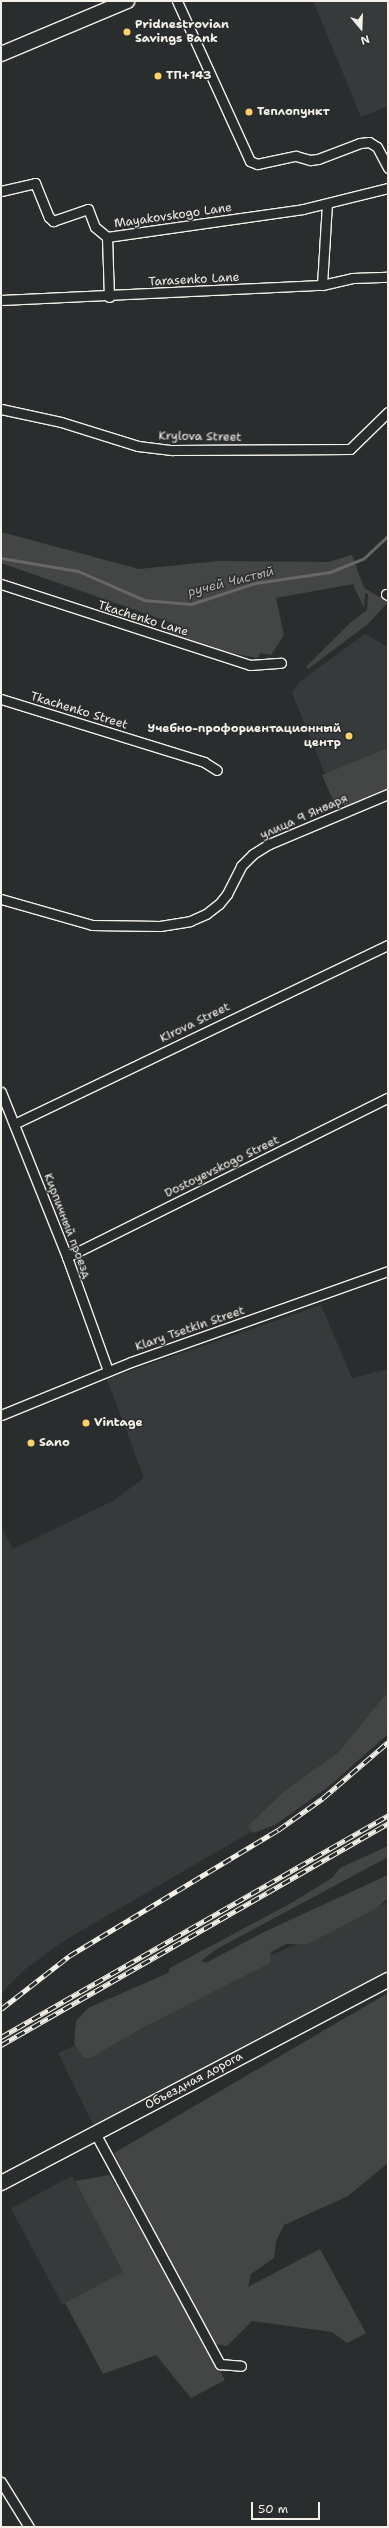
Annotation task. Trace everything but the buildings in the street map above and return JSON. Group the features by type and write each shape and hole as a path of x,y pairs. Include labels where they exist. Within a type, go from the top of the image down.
{"main road":[{"path":"1,54 127,1"},
{"name":"Объездная дорога","path":"1,2183 388,1980"}],"street":[{"path":"177,1 250,161 257,164 296,156 310,160 318,159 360,143 368,142 377,147 388,168"},
{"name":"Mayakovskogo Lane","path":"1,191 35,183 48,217 53,221 88,209 95,227 107,237 327,204 388,188"},
{"path":"322,285 327,204"},
{"path":"107,237 110,296"},
{"name":"Tarasenko Lane","path":"1,300 322,285 352,278 388,278"},
{"name":"Krylova Street","path":"1,409 61,422 138,446 172,450 350,449 388,412"},
{"name":"Tkachenko Lane","path":"1,584 250,665 281,663"},
{"path":"1,709 2,699"},
{"name":"Tkachenko Street","path":"2,699 204,762 217,770"},
{"name":"улица 9 Января","path":"1,899 92,925 160,926 190,921 206,914 219,904 227,894 241,866 253,854 269,844 388,794"},
{"name":"Kirova Street","path":"14,1124 388,945"},
{"name":"Кирпичный проезд","path":"1,1092 67,1257 108,1371"},
{"name":"Dostoyevskogo Street","path":"67,1257 388,1098"},
{"name":"Klary Tsetkin Street","path":"1,1415 108,1371 388,1271"},
{"path":"95,2133 220,2364 241,2366"},
{"path":"1,2482 29,2527"}],"shaded area":[{"path":"318,1 388,1 388,106 361,117 314,3"},
{"path":"1,532 139,569 219,561 328,562 352,555 364,588 388,602 368,624 308,669 306,667 350,623 367,610 368,594 365,593 364,608 353,584 276,598 284,635 271,655 261,653 257,658 219,651 166,636 169,630 178,625 1,563"},
{"name":"Учебно-профориентационный центр","path":"365,634 388,647 388,773 334,796 292,693 299,682"},
{"path":"388,748 388,790 347,807 334,802 322,775"},
{"path":"321,1305 352,1378 388,1369 388,1727 256,1829 62,1942 24,1970 1,1993 1,1526 13,1549 113,1501 144,1478 107,1379"},
{"path":"388,1692 388,1734 328,1787 275,1825 253,1833 248,1826 287,1789 338,1753"},
{"path":"388,1846 388,1857 215,1950 201,1961 206,1963 264,1932 388,1875 388,1898 377,1908 308,1944 286,1944 271,1952 270,1963 146,2026 90,2058 84,2058 74,2043 76,2021 88,2008 168,1973 170,1968 293,1902 332,1878 340,1868"},
{"path":"388,1902 388,1972 94,2126 58,2053"},
{"path":"388,1993 388,2163 348,2196 284,2225 276,2241 274,2258 251,2274 248,2287 320,2249 366,2333 347,2343 332,2332 252,2321 227,2346 215,2344 167,2259 114,2153"},
{"path":"110,2175 225,2380 191,2398 156,2355 103,2374 65,2303 123,2272 75,2181"},
{"path":"72,2176 123,2272 62,2305 11,2208"}],"waterway":[{"name":"ручей Чистый","path":"1,558 78,571 144,600 191,604 255,583 330,572 363,559 388,536"}],"railway":[{"path":"1,2009 69,1956 278,1830 323,1798 388,1742"},
{"path":"1,2037 388,1815"},
{"path":"1,2045 388,1823"}],"place":[{"name":"Pridnestrovian Savings Bank","path":"127,32"},
{"name":"ТП+143","path":"158,76"},
{"name":"Теплопункт","path":"249,112"},
{"name":"Учебно-профориентационный центр","path":"349,736"},
{"name":"Vintage","path":"86,1423"},
{"name":"Sano","path":"31,1443"}]}
